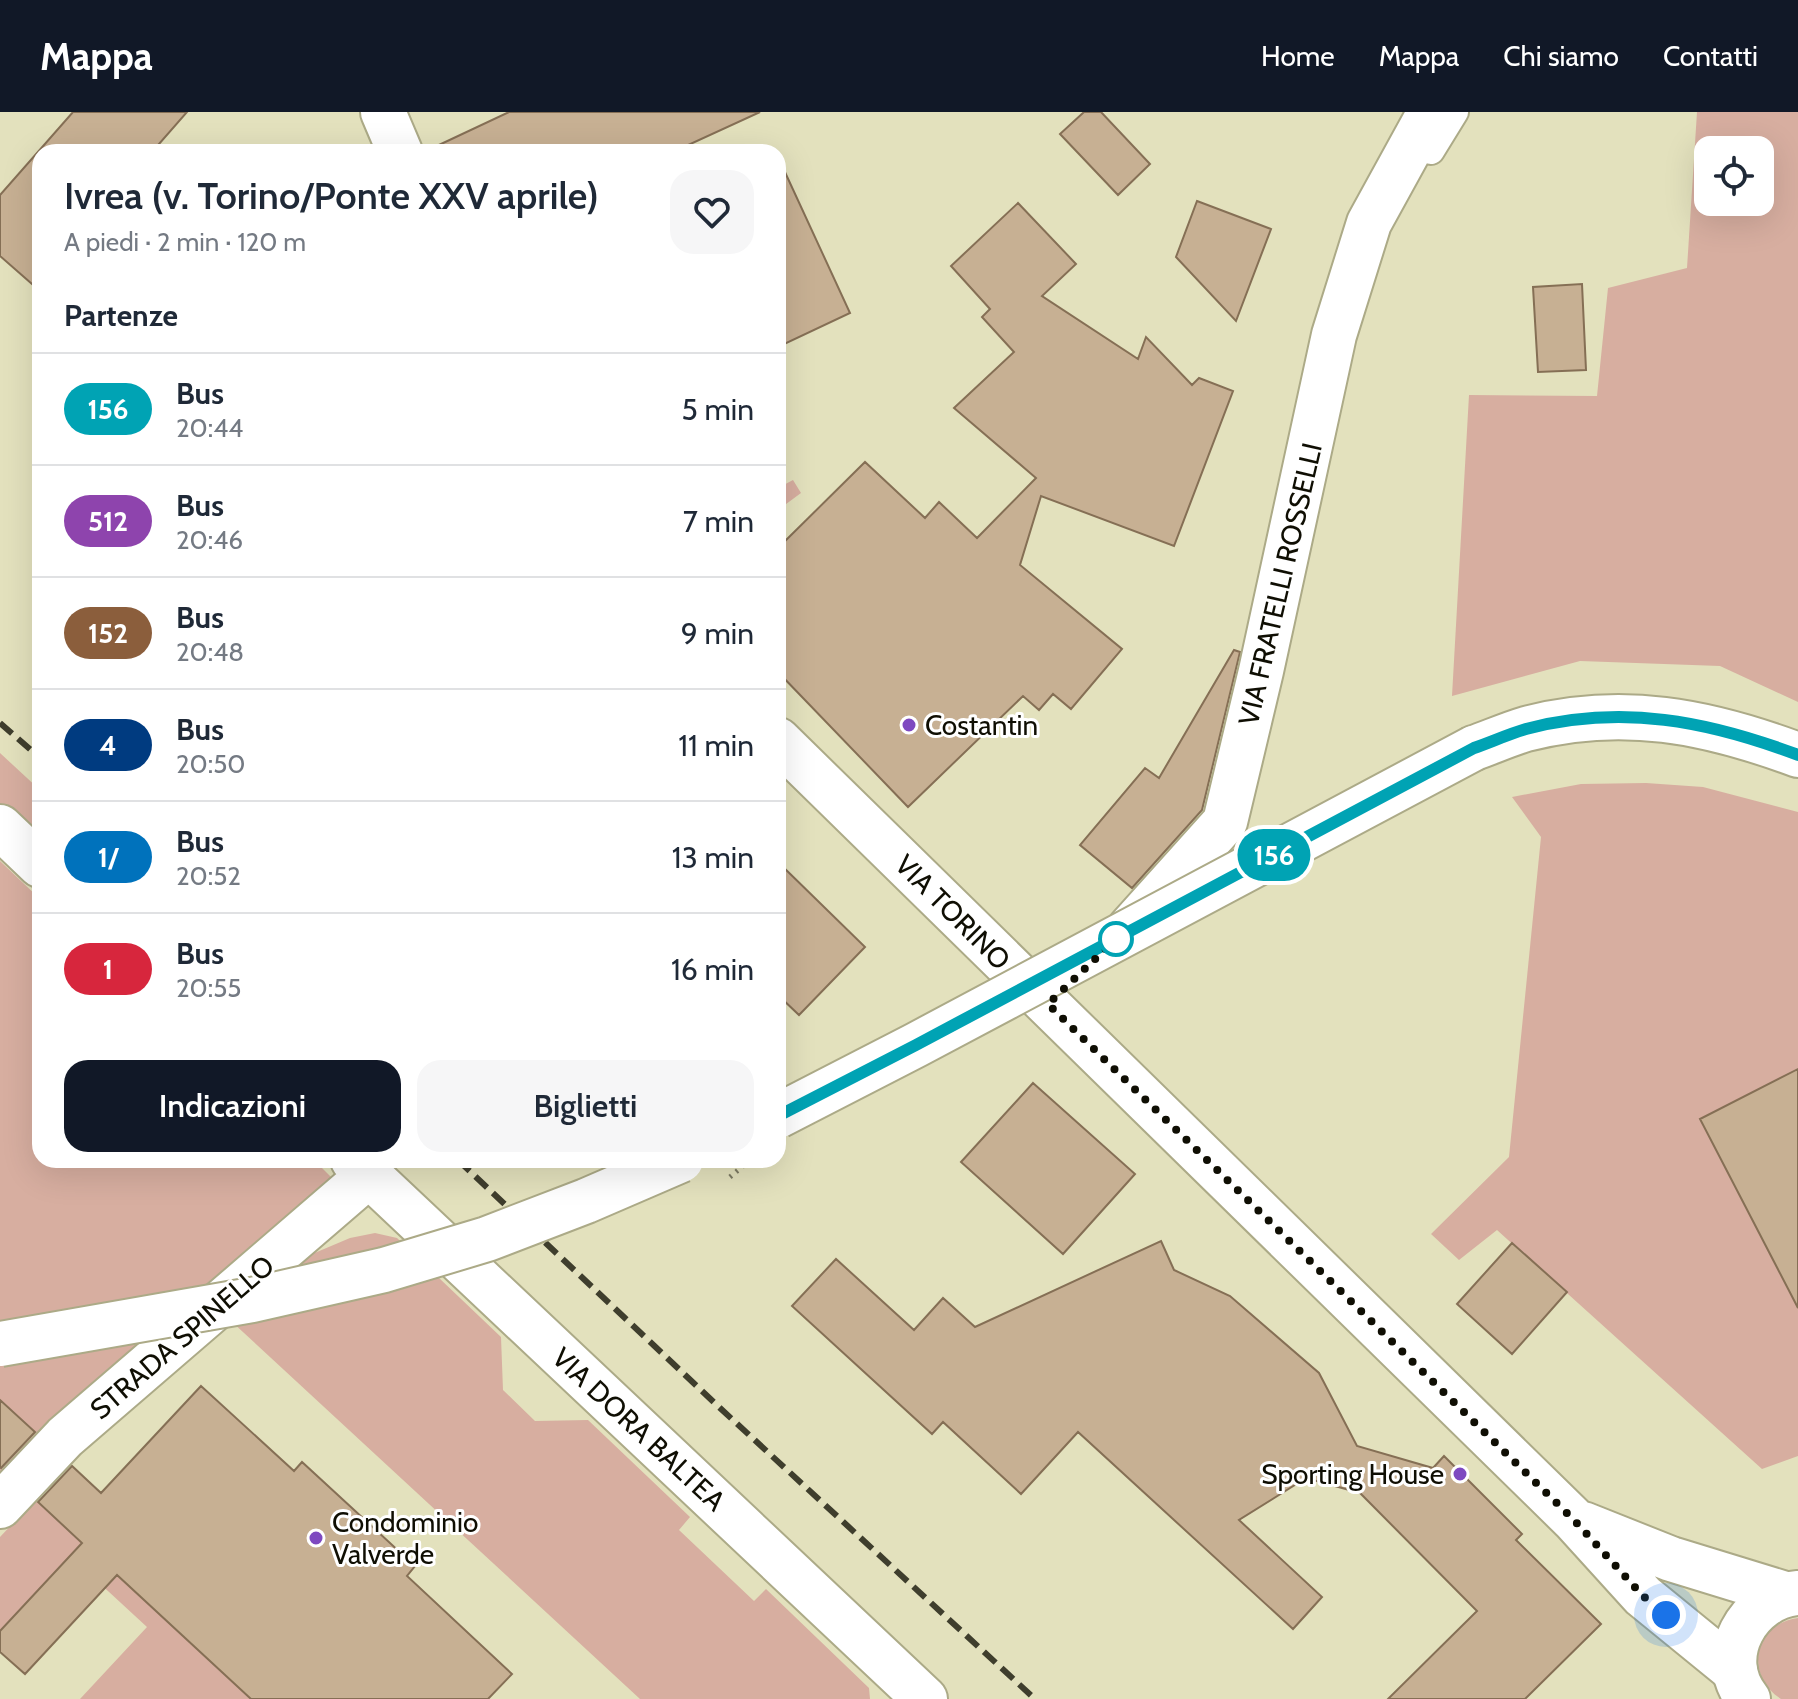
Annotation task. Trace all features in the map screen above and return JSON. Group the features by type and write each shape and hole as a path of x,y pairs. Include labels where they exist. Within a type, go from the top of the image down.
{"street":[{"path":"383,112 397,144"},
{"name":"VIA FRATELLI ROSSELLI","path":"1048,1004 1127,931 1225,822 1334,335 1369,223 1430,112"},
{"path":"786,1112 1474,748 1526,729 1591,718 1667,718 1732,732 1798,755"},
{"name":"VIA TORINO","path":"786,748 1574,1520 1643,1596 1741,1685"},
{"path":"0,827 32,857"},
{"name":"STRADA SPINELLO","path":"0,1506 65,1437 361,1168"},
{"name":"VIA DORA BALTEA","path":"361,1168 925,1699"},
{"path":"0,1344 252,1300 384,1270 487,1239 662,1168"},
{"name":"VIA TORINO","path":"1574,1520 1671,1559 1794,1590"},
{"name":"VIA TORINO","path":"1741,1685 1735,1646 1745,1623 1762,1605 1794,1590"}],"lane":[{"path":"1334,335 1409,186 1455,112"}],"path":[{"path":"730,1177 741,1168"}],"shaded area":[{"path":"1697,112 1798,112 1798,702 1720,666 1580,661 1452,696 1469,395 1597,396 1608,288 1687,268 1694,159 1694,216 1774,216 1774,136 1695,136"},
{"path":"793,480 801,493 786,504 786,484"},
{"path":"0,753 32,783 32,835 0,805"},
{"path":"1646,783 1703,787 1798,812 1798,1456 1762,1469 1497,1230 1459,1260 1431,1234 1509,1157 1541,837 1512,797 1581,784"},
{"path":"0,861 32,891 32,1168 322,1168 331,1177 178,1323 0,1476"},
{"path":"375,1233 397,1238 501,1337 503,1390 535,1421 588,1420 690,1517 679,1530 754,1601 766,1589 869,1688 870,1699 640,1699 231,1321 298,1260 350,1238"},
{"path":"35,1500 251,1699 80,1699 147,1627 70,1556 0,1631 0,1537"},
{"path":"1798,1618 1798,1699 1781,1699 1769,1689 1762,1677 1758,1664 1759,1652 1771,1630 1783,1622"}],"building":[{"path":"73,112 187,112 159,144 45,144"},
{"path":"509,112 760,112 690,144 441,144"},
{"path":"1084,112 1101,112 1150,164 1118,195 1060,134"},
{"path":"32,159 32,284 0,256 0,195"},
{"path":"786,174 850,313 786,343"},
{"path":"1197,201 1271,229 1236,321 1176,257"},
{"path":"1018,203 1076,264 1042,296 1138,359 1146,337 1192,385 1199,378 1233,391 1174,546 1041,496 1020,565 1122,649 1071,709 1053,694 1039,710 1023,696 908,807 786,680 786,540 865,462 925,518 939,502 977,538 1036,478 954,408 1014,352 982,317 990,309 951,266"},
{"path":"1582,284 1586,370 1538,372 1533,287"},
{"path":"1234,650 1240,652 1202,810 1132,888 1080,845 1145,768 1159,778"},
{"path":"786,870 865,947 799,1015 786,1003"},
{"path":"1798,1069 1798,1308 1700,1119"},
{"path":"1033,1083 1135,1174 1063,1254 961,1162"},
{"path":"1161,1241 1174,1270 1230,1296 1319,1373 1357,1446 1433,1468 1444,1456 1522,1534 1516,1540 1601,1624 1525,1699 1388,1699 1477,1611 1360,1493 1306,1478 1239,1520 1322,1597 1293,1629 1078,1432 1021,1494 943,1422 932,1434 792,1306 836,1259 914,1330 943,1298 975,1327"},
{"path":"1512,1243 1567,1292 1512,1354 1457,1304"},
{"path":"201,1386 294,1471 302,1462 415,1566 407,1576 512,1674 488,1699 251,1699 117,1575 25,1674 0,1652 0,1631 82,1543 38,1502 72,1466 101,1493"},
{"path":"0,1400 35,1432 1,1468 0,1467"}],"railway":[{"path":"0,723 32,751"},
{"path":"466,1168 1035,1699"}],"bus line":[{"name":"156","path":"786,1112 1474,748 1526,729 1591,718 1667,718 1732,732 1798,755"}],"place":[{"name":"Costantin","path":"909,725"},
{"name":"Sporting House","path":"1460,1474"},
{"name":"Condominio Valverde","path":"316,1538"}],"route":[{"path":"1116,939 1048,1004 1574,1520 1643,1596 1666,1615"}]}
